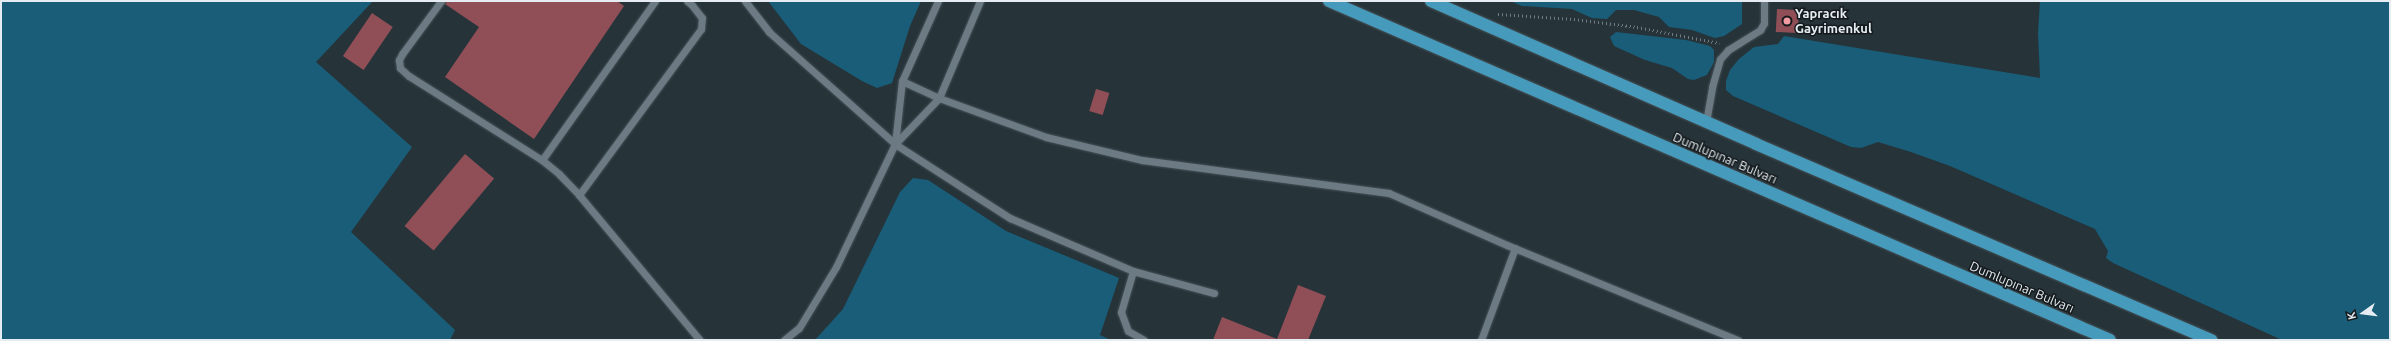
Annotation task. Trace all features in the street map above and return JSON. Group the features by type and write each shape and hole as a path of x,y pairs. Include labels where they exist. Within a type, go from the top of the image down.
{"highway":[{"name":"Dumlupınar Bulvarı","path":"1329,1 2110,340"},
{"name":"Dumlupınar Bulvarı","path":"1431,1 1706,122 2212,340"}],"lane":[{"path":"441,1 402,54 399,60 400,68 409,76 542,160 579,195 700,340"},
{"path":"542,160 656,1"},
{"path":"579,195 701,29 702,18 687,1"},
{"path":"745,1 769,32 895,144 1010,218 1133,271 1214,293"},
{"path":"895,144 902,81 938,1"},
{"path":"784,340 799,328 836,267 895,144 939,98 980,1"},
{"path":"1706,122 1712,87 1720,59 1728,50 1760,30 1764,23 1764,1"},
{"path":"902,81 939,98 1046,137 1142,160 1389,193 1515,248 1738,340"},
{"path":"1480,340 1515,248"},
{"path":"1133,271 1122,312 1128,331 1144,340"}],"path":[{"path":"1496,14 1574,19 1637,27 1714,43 1741,42"}],"shaded area":[{"path":"1,1 373,1 316,62 412,147 351,232 455,330 450,340 1,340"},
{"path":"768,1 921,1 910,26 892,83 877,88 862,81 801,44"},
{"path":"1510,1 1742,1 1742,24 1724,36 1715,38 1692,30 1669,27 1659,17 1634,10 1616,10 1607,19 1592,18 1572,9 1522,6"},
{"path":"2040,1 2390,1 2390,340 2282,340 2113,263 2106,258 2108,251 2095,229 1950,166 1911,152 1878,142 1861,148 1851,147 1733,96 1726,90 1726,81 1730,70 1739,59 1754,47 1778,44 1784,36 2040,78 2038,33"},
{"path":"1616,32 1686,40 1710,46 1714,50 1714,62 1707,75 1694,80 1688,79 1672,68 1645,60 1614,46 1610,37"},
{"path":"913,178 928,180 1006,231 1119,278 1100,335 1111,340 815,340 843,309 900,192"}],"building":[{"path":"446,1 617,1 624,6 534,139 445,77 479,27 445,4"},
{"name":"Yapracık Gayrimenkul","path":"1777,9 1799,10 1798,33 1776,32"},
{"path":"372,13 393,27 364,70 343,56"},
{"path":"1096,89 1109,93 1103,115 1089,111"},
{"path":"465,154 494,178 434,250 405,226"},
{"path":"1298,285 1326,296 1308,340 1213,340 1222,317 1277,339"}],"place":[{"name":"Yapracık Gayrimenkul","path":"1787,21"}]}
